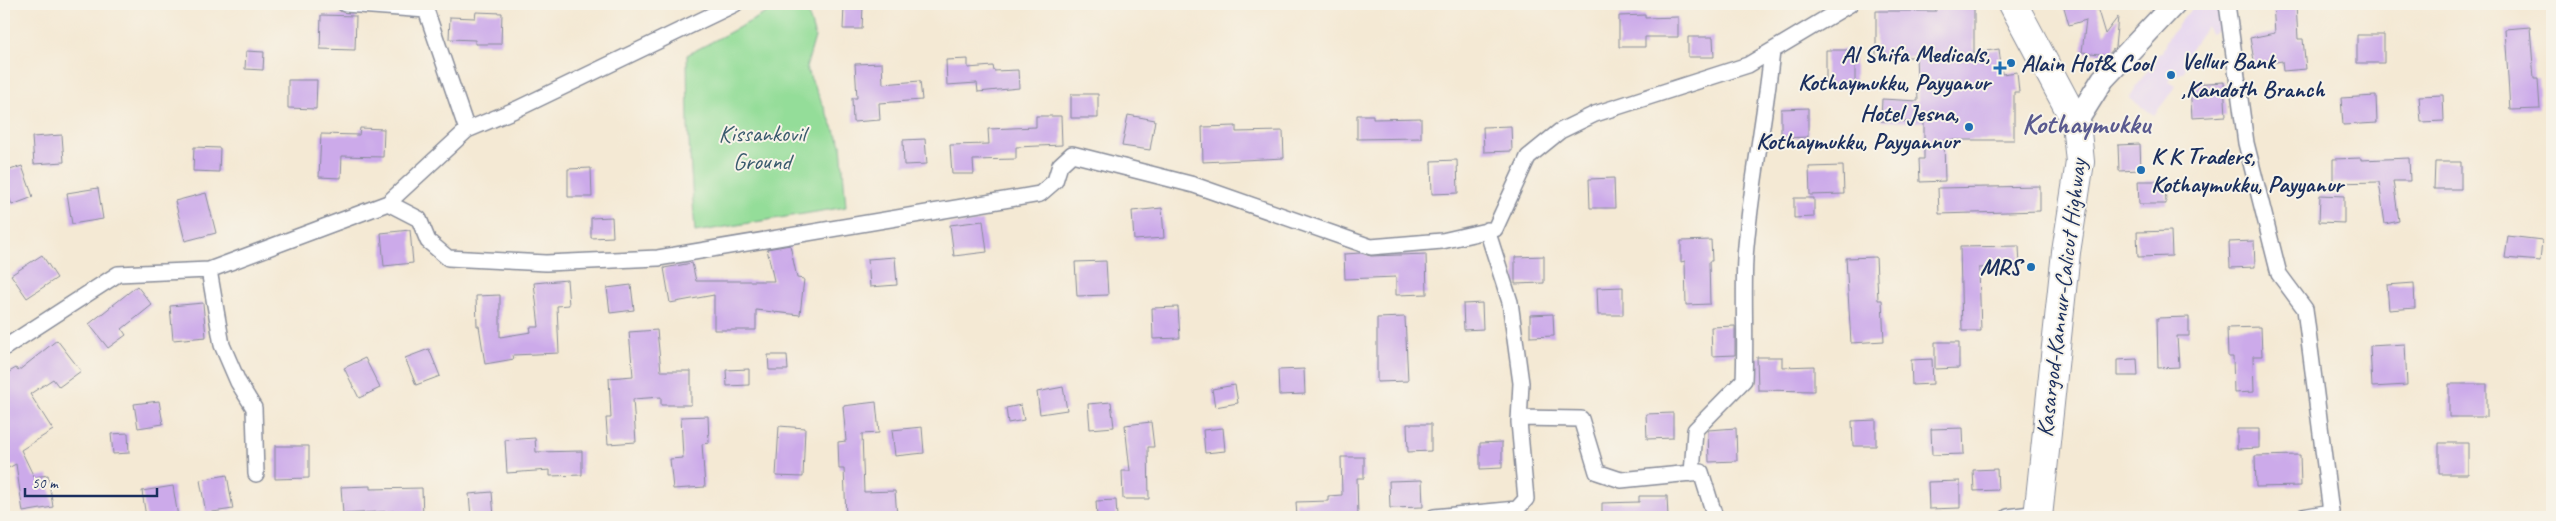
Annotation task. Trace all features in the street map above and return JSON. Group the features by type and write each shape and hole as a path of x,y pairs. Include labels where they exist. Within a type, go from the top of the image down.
{"highway":[{"name":"Kasargod-Kannur-Calicut Highway","path":"2013,4 2076,122 2080,162 2066,252 2038,515"}],"main road":[{"path":"2076,122 2103,79 2174,4"}],"street":[{"path":"345,4 426,10 467,130"},
{"path":"4,348 118,274 209,270 388,203 467,130 517,109 735,4"},
{"path":"388,203 418,218 428,241 448,258 546,263 658,258 1040,194 1055,181 1060,165 1072,154 1194,185 1371,247 1442,241 1495,228 1528,157 1560,131 1595,114 1748,65 1850,4"},
{"path":"2227,4 2246,142 2279,274 2305,309 2331,512 2302,517"},
{"path":"1692,474 1694,430 1744,380 1745,259 1753,182 1768,95 1772,51"},
{"path":"1434,517 1517,509 1526,499 1519,418 1521,383 1510,302 1487,230"},
{"path":"209,270 222,345 238,382 254,408 256,474"},
{"path":"1519,418 1581,419 1597,472 1621,480 1701,472 1714,517"},
{"path":"2008,517 2038,515"}],"shaded area":[{"path":"2195,4 2221,4 2227,27 2210,34 2207,26 2204,29 2188,53 2193,57 2183,72 2172,77 2169,82 2176,86 2154,115 2129,98 2158,54 2162,53 2167,39"}],"green space":[{"name":"Kissankovil Ground","path":"783,4 808,13 815,37 806,68 841,144 846,207 695,232 688,126 687,55"}],"building":[{"path":"2063,4 2096,4 2105,34 2118,17 2115,47 2108,55 2082,52 2086,20 2069,25"},
{"path":"2273,4 2296,4 2298,39 2303,39 2306,69 2283,71 2282,61 2255,66 2250,38 2275,33"},
{"path":"844,6 863,6 862,29 843,29"},
{"path":"1936,7 1974,7 1974,53 1999,49 2002,74 2017,72 2019,92 2014,92 2014,140 1944,140 1945,181 1920,182 1919,159 1924,159 1924,122 1881,121 1882,99 1918,101 1916,57 1876,57 1876,11 1936,11"},
{"path":"476,12 502,13 501,44 475,44 475,40 449,39 450,17 475,18"},
{"path":"321,15 356,16 355,50 320,49"},
{"path":"1645,15 1645,18 1678,17 1678,37 1645,37 1645,47 1619,47 1619,16"},
{"path":"2530,27 2534,79 2538,79 2540,109 2510,110 2505,29"},
{"path":"2357,35 2384,35 2384,63 2357,63"},
{"path":"1688,37 1713,37 1714,57 1688,57"},
{"path":"1826,50 1855,50 1855,89 1826,89"},
{"path":"246,51 264,52 263,70 245,69"},
{"path":"968,59 968,68 993,66 994,71 1018,70 1019,88 978,92 977,83 947,85 946,60"},
{"path":"882,63 883,84 920,81 922,100 879,103 880,120 853,122 852,98 857,98 855,64"},
{"path":"288,80 317,80 316,109 288,108"},
{"path":"2224,82 2226,116 2192,118 2190,84"},
{"path":"1071,94 1098,94 1098,118 1071,118"},
{"path":"2443,95 2444,121 2421,122 2419,96"},
{"path":"2376,96 2377,123 2343,125 2341,98"},
{"path":"1808,108 1808,137 1781,138 1781,109"},
{"path":"1128,115 1155,120 1150,150 1122,146"},
{"path":"1357,115 1373,115 1373,119 1421,118 1421,138 1357,139"},
{"path":"1036,116 1061,116 1062,145 1016,147 1016,159 973,160 974,174 952,174 950,145 989,144 988,129 1036,127"},
{"path":"1236,126 1236,132 1283,131 1284,158 1203,162 1202,127"},
{"path":"1511,126 1512,151 1484,152 1483,127"},
{"path":"360,128 384,129 383,157 342,156 341,178 319,177 321,134 359,135"},
{"path":"62,135 64,162 34,164 32,137"},
{"path":"925,139 927,164 904,165 903,140"},
{"path":"2140,144 2141,170 2119,171 2118,145"},
{"path":"194,147 220,148 219,172 193,171"},
{"path":"2361,158 2361,160 2409,158 2410,181 2393,181 2399,221 2385,224 2379,182 2333,183 2333,159"},
{"path":"1457,160 1458,193 1432,194 1431,161"},
{"path":"2435,162 2461,162 2461,189 2434,189"},
{"path":"22,166 33,197 12,205 4,184 4,172"},
{"path":"1843,166 1844,194 1810,195 1809,167"},
{"path":"591,168 592,197 568,197 568,169"},
{"path":"1614,178 1615,208 1590,208 1589,179"},
{"path":"2138,181 2165,181 2166,204 2139,204"},
{"path":"2040,186 2040,211 1939,214 1938,188"},
{"path":"98,188 103,219 72,224 67,193"},
{"path":"206,193 216,233 185,241 175,201"},
{"path":"2320,195 2344,196 2344,223 2319,222"},
{"path":"1794,198 1814,198 1814,217 1794,218"},
{"path":"1162,208 1164,238 1134,240 1132,211"},
{"path":"612,217 613,237 591,238 591,218"},
{"path":"983,221 987,252 954,256 950,225"},
{"path":"410,230 413,263 384,266 381,233"},
{"path":"2171,231 2172,256 2138,257 2137,232"},
{"path":"2508,236 2542,240 2540,261 2505,258"},
{"path":"1711,240 1712,261 1709,261 1710,304 1686,305 1685,261 1681,262 1681,241"},
{"path":"2254,241 2255,267 2230,268 2229,242"},
{"path":"790,245 797,278 804,279 800,315 756,310 756,330 714,330 714,295 670,303 664,268 692,263 696,281 774,281 767,249"},
{"path":"2019,246 2020,267 1979,268 1981,331 1962,331 1960,247"},
{"path":"1361,253 1371,256 1426,254 1427,294 1396,295 1396,277 1345,279 1344,254"},
{"path":"42,255 57,278 27,298 11,275"},
{"path":"1544,256 1544,283 1515,284 1515,257"},
{"path":"895,257 897,285 870,287 868,259"},
{"path":"1876,257 1878,300 1882,300 1884,341 1851,343 1846,258"},
{"path":"1106,261 1108,295 1077,296 1075,262"},
{"path":"567,280 569,305 557,306 559,353 513,355 514,359 485,364 479,326 477,326 476,296 500,295 500,337 531,332 530,327 539,327 534,283"},
{"path":"2414,283 2415,308 2389,310 2387,285"},
{"path":"631,285 634,310 610,313 607,288"},
{"path":"137,286 152,305 122,329 126,335 108,348 89,324"},
{"path":"1623,287 1623,315 1598,315 1597,288"},
{"path":"203,303 206,337 173,340 170,306"},
{"path":"1482,303 1483,329 1464,330 1463,304"},
{"path":"1178,307 1180,338 1153,339 1152,308"},
{"path":"1553,314 1554,336 1530,337 1530,315"},
{"path":"1405,317 1408,381 1377,382 1377,318"},
{"path":"2189,317 2189,336 2177,336 2179,367 2158,368 2157,318"},
{"path":"1735,326 1735,355 1712,356 1711,327"},
{"path":"2261,327 2262,356 2253,356 2254,392 2234,393 2233,357 2228,357 2227,328"},
{"path":"657,330 661,371 691,371 691,405 661,405 661,397 633,399 636,442 608,444 606,418 611,418 609,378 633,376 629,332"},
{"path":"57,340 81,371 59,387 53,379 30,394 53,430 21,450 34,477 48,475 53,507 23,512 16,464 4,470 4,375 16,368 18,371"},
{"path":"1935,342 1959,342 1959,368 1935,369"},
{"path":"2405,344 2407,385 2372,387 2370,346"},
{"path":"429,349 440,376 416,385 405,358"},
{"path":"768,355 787,355 788,370 769,370"},
{"path":"1757,357 1782,357 1782,367 1814,366 1814,391 1758,390"},
{"path":"365,358 380,388 359,398 344,368"},
{"path":"1932,359 1933,384 1912,385 1911,360"},
{"path":"2137,359 2138,376 2117,376 2117,360"},
{"path":"749,369 749,385 727,386 726,370"},
{"path":"1304,369 1305,394 1279,395 1278,370"},
{"path":"2449,384 2487,384 2487,417 2449,417"},
{"path":"1235,385 1238,403 1215,407 1212,389"},
{"path":"1063,387 1067,410 1040,414 1037,392"},
{"path":"159,401 163,424 138,428 134,404"},
{"path":"876,402 879,433 862,434 864,492 895,491 897,517 846,517 844,469 839,469 838,442 846,441 843,406"},
{"path":"1111,402 1114,427 1090,429 1088,404"},
{"path":"1021,405 1024,420 1008,423 1006,408"},
{"path":"1673,413 1673,438 1647,439 1646,414"},
{"path":"708,416 709,443 702,444 705,487 673,489 670,459 683,458 681,417"},
{"path":"1876,420 1876,446 1853,446 1852,421"},
{"path":"1151,422 1154,447 1148,447 1149,499 1123,499 1122,471 1130,471 1125,425"},
{"path":"1407,424 1431,424 1431,451 1408,452"},
{"path":"779,426 805,428 803,477 776,476"},
{"path":"922,427 924,453 895,456 892,430"},
{"path":"1223,428 1225,451 1205,453 1203,430"},
{"path":"1736,428 1737,461 1709,462 1708,430"},
{"path":"1963,428 1964,454 1932,455 1931,429"},
{"path":"2237,429 2259,429 2259,448 2237,449"},
{"path":"128,433 129,453 113,454 111,434"},
{"path":"535,438 536,452 582,451 582,475 550,476 550,470 507,473 505,440"},
{"path":"1502,442 1502,468 1480,469 1480,443"},
{"path":"2439,443 2468,443 2468,474 2439,474"},
{"path":"275,446 309,446 309,478 275,479"},
{"path":"2300,455 2301,486 2256,487 2255,456"},
{"path":"1341,457 1364,457 1364,478 1357,478 1358,517 1297,517 1296,502 1328,501 1328,496 1342,495"},
{"path":"1997,469 1998,490 1974,491 1973,470"},
{"path":"227,475 233,509 206,513 200,480"},
{"path":"1422,480 1423,507 1390,508 1389,481"},
{"path":"1960,481 1960,508 1929,509 1928,482"},
{"path":"173,486 178,517 146,517 142,491"},
{"path":"370,486 370,489 422,488 423,517 396,517 396,511 343,514 341,487"},
{"path":"492,492 494,517 471,517 469,494"},
{"path":"1639,496 1667,496 1668,517 1602,517 1602,503 1639,502"},
{"path":"1116,500 1117,517 1097,517 1096,501"}],"place":[{"name":"Alain Hot& Cool","path":"2011,63"},
{"name":"Al Shifa Medicals, Kothaymukku, Payyanur","path":"2000,68"},
{"name":"Vellur Bank ,Kandoth Branch","path":"2171,75"},
{"name":"Hotel Jesna, Kothaymukku, Payyannur","path":"1969,127"},
{"name":"K K Traders, Kothaymukku, Payyanur","path":"2141,170"},
{"name":"MRS","path":"2031,267"}],"district":[{"name":"Kothaymukku","path":"2086,123"}]}
